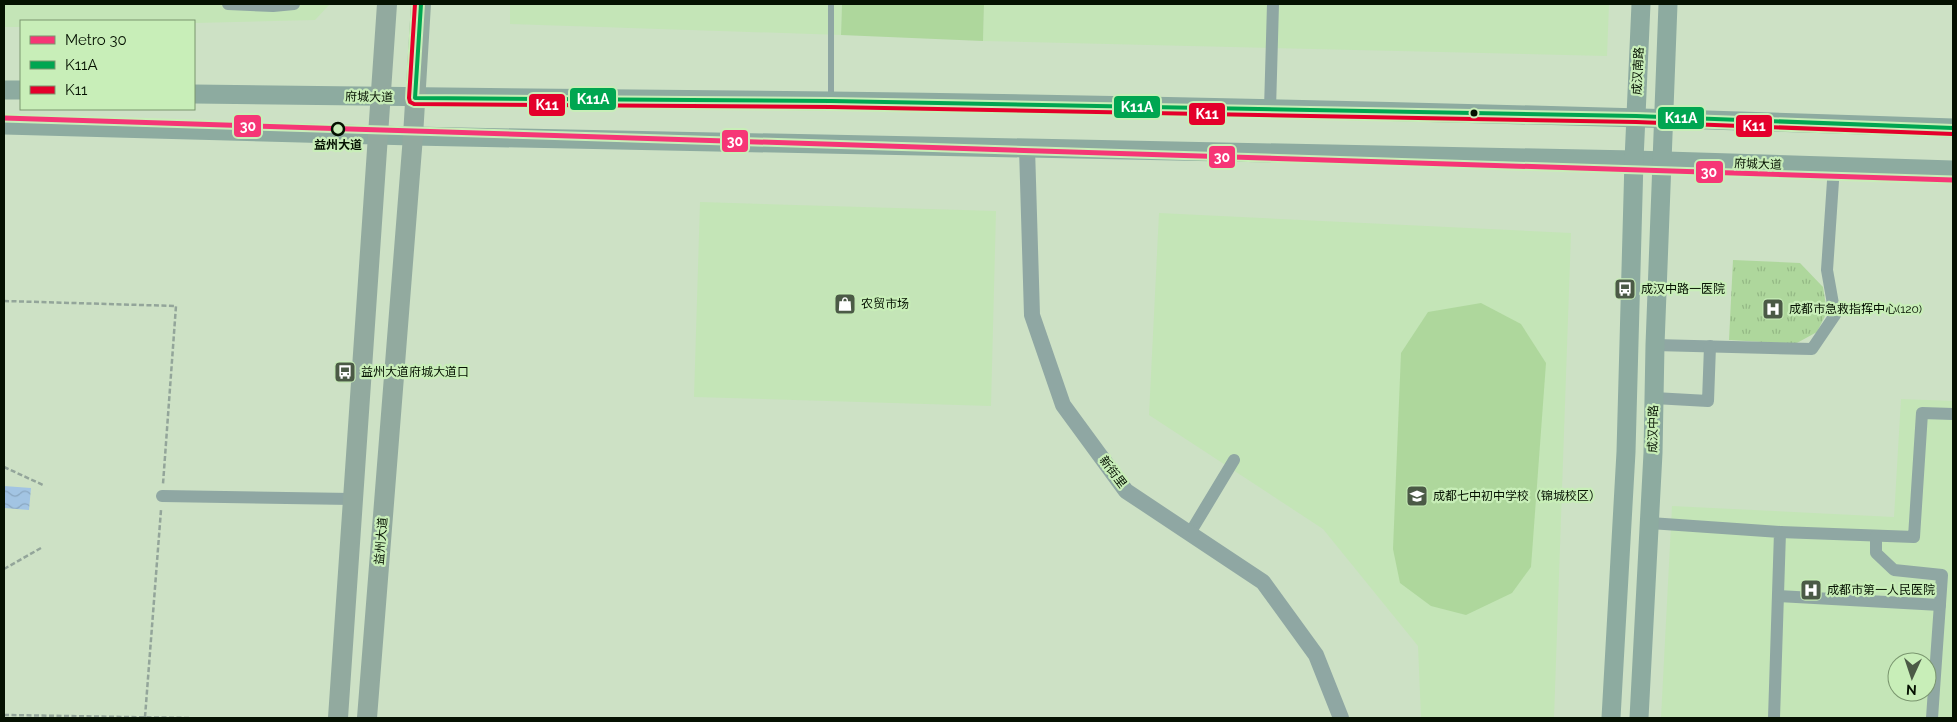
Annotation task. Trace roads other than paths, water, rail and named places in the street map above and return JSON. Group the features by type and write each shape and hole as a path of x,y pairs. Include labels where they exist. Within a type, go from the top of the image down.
{"main road":[{"path":"338,718 387,4"},
{"name":"益州大道","path":"367,718 413,136 421,4"},
{"name":"成汉南路","path":"1634,160 1641,4"},
{"path":"1663,118 1668,4"},
{"path":"4,90 20,90"},
{"name":"府城大道","path":"195,94 415,98 831,101 1636,116 1953,128"},
{"name":"成汉中路","path":"1639,718 1650,523 1663,118"},
{"name":"府城大道","path":"4,125 413,136 1634,160 1953,170"},
{"path":"1611,718 1626,452 1634,160"}],"street":[{"path":"228,4 274,6 294,4"},
{"path":"1270,109 1273,4"},
{"name":"新街里","path":"1027,148 1032,315 1063,405 1126,491 1263,582 1316,655 1341,718"},
{"path":"1655,345 1812,349 1835,315 1827,270 1834,166"},
{"path":"1654,398 1708,401 1710,346"},
{"path":"1650,523 1780,532 1914,537 1922,413 1953,414"},
{"path":"1190,533 1234,460"},
{"path":"162,496 352,499"},
{"path":"1774,718 1780,532"},
{"path":"1876,536 1876,553 1894,570 1942,575 1932,718"},
{"path":"1778,596 1940,606"}],"lane":[{"path":"831,4 831,101"}],"water":[{"path":"4,486 31,488 29,510 4,508"}],"metro line":[{"name":"30","path":"4,118 1953,180"}],"place":[{"name":"益州大道","path":"338,129"},
{"name":"成汉中路一医院","path":"1625,289"},
{"name":"农贸市场","path":"845,304"},
{"name":"成都市急救指挥中心(120)","path":"1773,309"},
{"name":"益州大道府城大道口","path":"345,372"},
{"name":"成都七中初中学校（锦城校区）","path":"1417,496"},
{"name":"成都市第一人民医院","path":"1811,590"}]}
